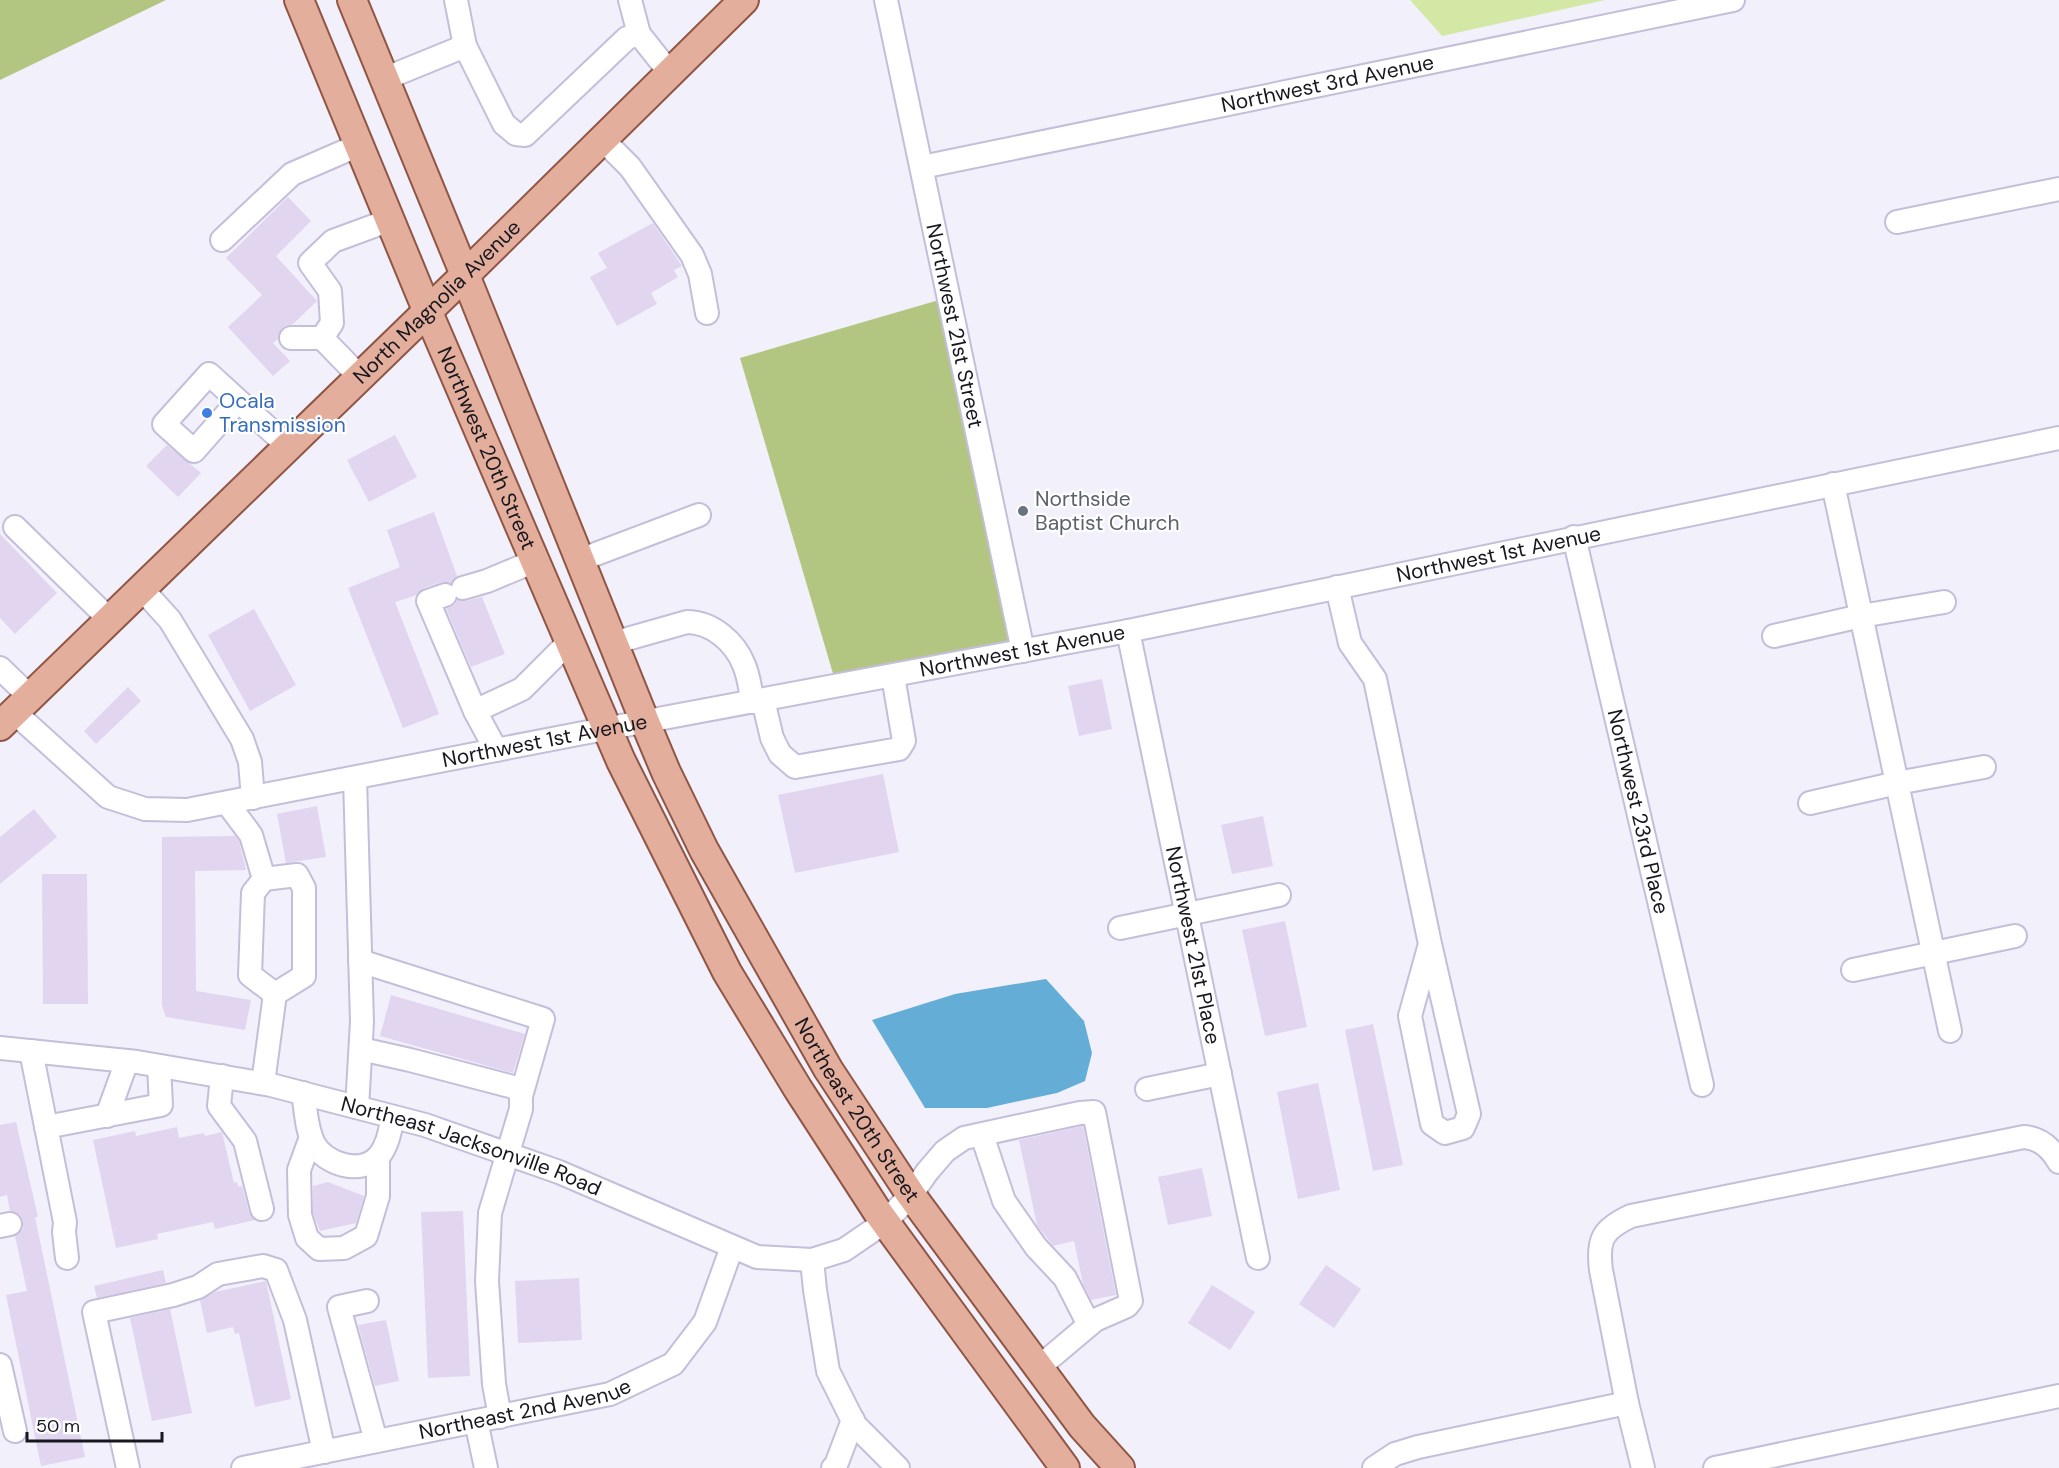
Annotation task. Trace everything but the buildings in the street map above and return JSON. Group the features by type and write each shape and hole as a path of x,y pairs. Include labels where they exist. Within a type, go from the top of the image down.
{"main road":[{"name":"Northwest 20th Street","path":"298,0 427,310 608,729"},
{"name":"Northwest 20th Street","path":"352,0 645,722"},
{"name":"North Magnolia Avenue","path":"15,712 744,0"},
{"name":"Northeast 20th Street","path":"645,722 666,772 704,850 828,1069 911,1195 1082,1426 1120,1468"},
{"name":"Northeast 20th Street","path":"608,729 621,761 727,972 798,1089 885,1222 1065,1468"}],"street":[{"path":"456,0 465,46 504,124 516,134 525,135 627,38 639,34"},
{"path":"630,0 639,34 670,73"},
{"name":"Northwest 21st Street","path":"886,0 1023,651"},
{"name":"Northwest 3rd Avenue","path":"922,167 1733,0"},
{"path":"384,79 465,46"},
{"path":"602,139 630,167 692,255 700,274 707,313"},
{"path":"222,240 292,174 359,146"},
{"path":"1897,222 2059,189"},
{"path":"322,338 332,323 330,291 310,263 333,241 390,220"},
{"path":"291,338 322,338 359,376"},
{"path":"238,401 288,446"},
{"name":"Northwest 1st Avenue","path":"0,668 15,712 108,797 145,809 187,810 1128,631 2059,438"},
{"path":"1833,484 1950,1031"},
{"path":"580,560 699,515"},
{"path":"15,527 110,620"},
{"name":"Northwest 23rd Place","path":"1574,537 1702,1085"},
{"path":"496,750 475,711 428,601 487,581 535,561"},
{"path":"1337,587 1350,643 1375,679 1430,944 1470,1114 1463,1128 1445,1133 1432,1124 1410,1016 1430,944"},
{"path":"141,588 170,620 242,739 250,762 253,798"},
{"path":"1774,636 1862,616 1944,602"},
{"path":"613,643 687,621 707,625 723,637 745,666 772,738 780,754 795,767 899,749 904,741 892,676"},
{"name":"Northwest 21st Place","path":"1128,631 1258,1258"},
{"path":"475,711 522,689 570,641"},
{"path":"1810,803 1897,783 1984,767"},
{"path":"355,778 362,1022 357,1107"},
{"path":"227,803 251,835 264,879"},
{"path":"297,875 304,888 304,976 275,994 250,975 253,894 264,879 297,875"},
{"path":"1120,928 1279,895"},
{"path":"1853,970 2015,936"},
{"path":"360,961 543,1019 521,1096 521,1109 490,1213 487,1272 494,1383 500,1416"},
{"path":"263,1083 275,994"},
{"name":"Northeast Jacksonville Road","path":"0,1048 127,1061 263,1083 424,1125 559,1172 757,1257 812,1260 844,1250 885,1222 911,1195 945,1151 964,1138 1094,1112 1131,1301 1127,1306 1089,1325"},
{"path":"361,1049 517,1088 521,1096"},
{"path":"31,1051 65,1221 63,1232 67,1258"},
{"path":"107,1116 127,1061"},
{"path":"46,1127 161,1105 159,1066"},
{"path":"1147,1089 1220,1074"},
{"path":"222,1076 219,1106 245,1141 262,1209"},
{"path":"303,1093 311,1137 315,1146 331,1162 348,1166 366,1164 378,1158"},
{"path":"311,1137 299,1170 300,1215 307,1238 320,1249 344,1248 366,1236 378,1196 378,1158 387,1143 393,1117"},
{"path":"982,1135 1004,1201 1036,1247 1065,1278 1089,1325 1038,1368"},
{"path":"1643,1468 1627,1403 1599,1252 1601,1241 1607,1231 1619,1222 1631,1216 2024,1137 2032,1137 2042,1142 2053,1152 2059,1162"},
{"name":"Northeast 2nd Avenue","path":"243,1468 610,1394 673,1364 705,1322 732,1247"},
{"path":"812,1260 814,1290 828,1371 855,1425 898,1468"},
{"path":"128,1468 94,1312 173,1295 198,1287 218,1274 263,1266 276,1270 296,1320 324,1452"},
{"path":"367,1301 339,1307 376,1441"},
{"path":"0,1365 3,1396 15,1431"},
{"path":"1715,1468 2059,1396"},
{"path":"1374,1468 1395,1454 1418,1448 1627,1403"},
{"path":"833,1468 853,1420"},
{"path":"476,1421 486,1468"}],"green space":[{"path":"0,0 166,0 0,80"},
{"path":"1410,0 1605,0 1442,36"},
{"path":"939,300 1010,644 834,677 740,358"}],"water":[{"path":"1046,979 1084,1021 1092,1053 1085,1081 1057,1093 987,1108 925,1108 872,1020 955,994"}],"place":[{"name":"Ocala Transmission","path":"207,413"},
{"name":"Northside Baptist Church","path":"1023,511"}]}
